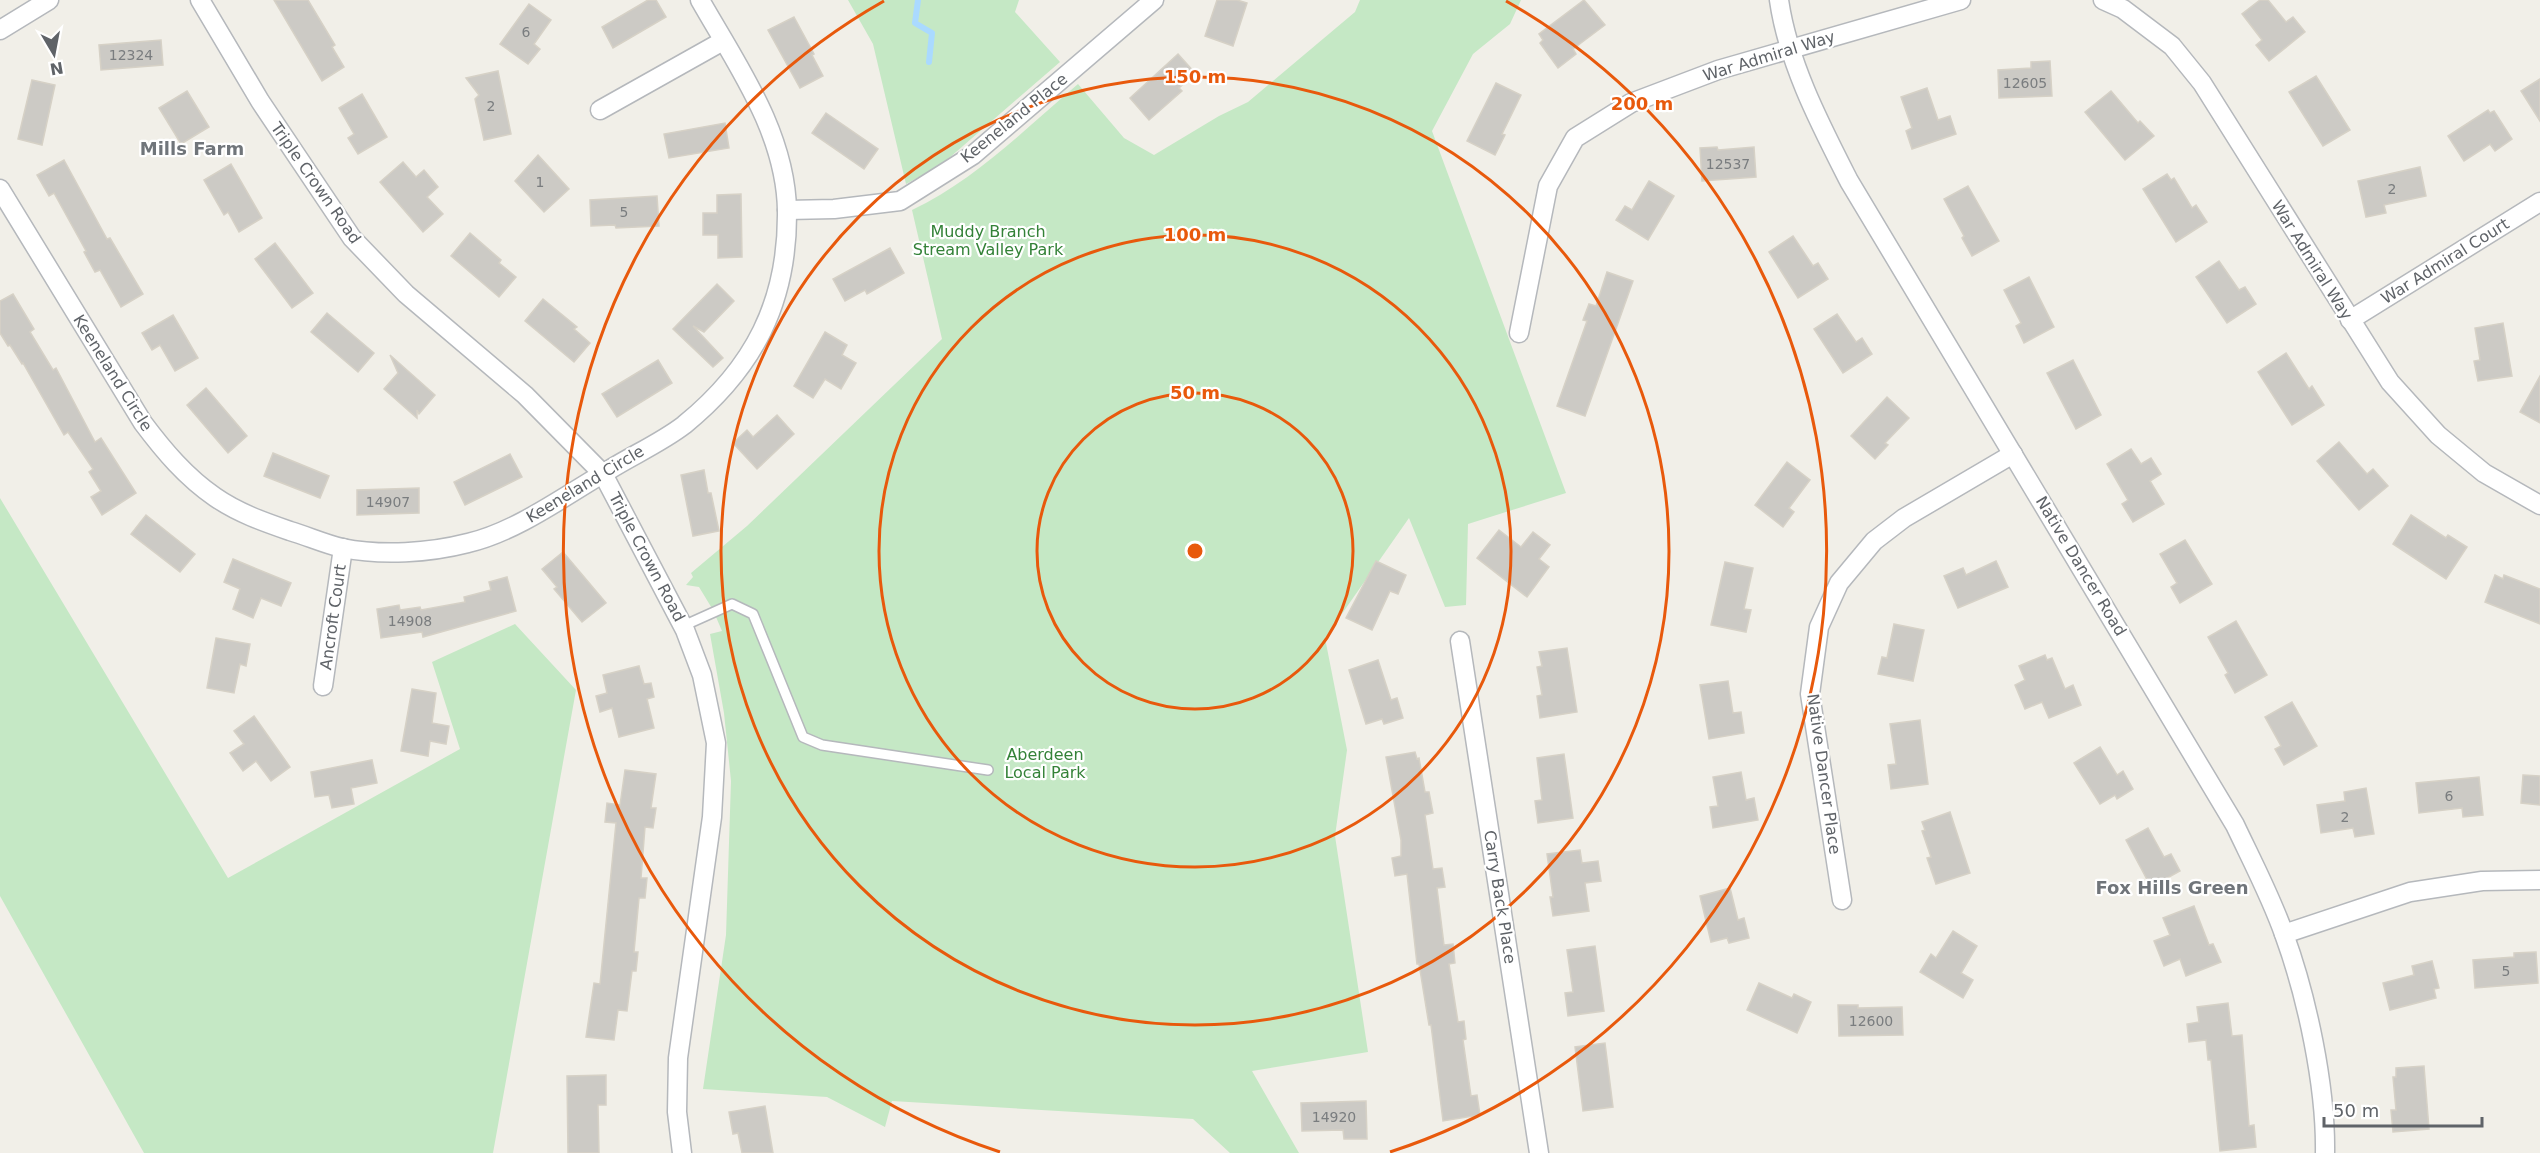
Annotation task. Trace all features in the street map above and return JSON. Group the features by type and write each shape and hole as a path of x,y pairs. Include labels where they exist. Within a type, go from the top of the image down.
{"street":[{"path":"0,30 49,0"},
{"name":"Triple Crown Road","path":"200,0 260,101 352,238 406,294 525,395 603,474 683,626 702,675 716,743 712,817 678,1058 677,1112 682,1153"},
{"name":"Keeneland Circle","path":"0,189 143,423 168,457 215,497 251,518 343,548 401,553 469,543 528,519 683,425 741,369 759,340 774,303 784,264 787,210 782,169 770,128 700,0"},
{"name":"Keeneland Place","path":"787,210 834,209 900,201 973,155 1154,0"},
{"name":"Native Dancer Road","path":"1779,0 1791,48 1816,118 1849,181 2235,825 2284,934 2313,1037 2325,1130 2325,1153"},
{"name":"War Admiral Way","path":"1519,333 1548,186 1575,138 1631,103 1718,70 1961,0"},
{"name":"War Admiral Way","path":"2103,0 2123,9 2172,46 2202,83 2390,382 2438,435 2484,473 2540,505"},
{"path":"600,110 723,41"},
{"name":"War Admiral Court","path":"2350,320 2540,202"},
{"name":"Native Dancer Place","path":"1842,900 1810,694 1819,627 1839,583 1874,541 1904,518 2013,454"},
{"name":"Ancroft Court","path":"323,686 343,548"},
{"name":"Carry Back Place","path":"1460,641 1539,1153"},
{"path":"2284,934 2410,892 2482,881 2540,880"}],"lane":[{"path":"683,626 732,604 753,615 803,737 822,745 988,770"}],"green space":[{"name":"Muddy Branch Stream Valley Park","path":"848,0 1019,0 1015,12 1060,62 941,165 906,184 873,44"},
{"name":"Aberdeen Local Park","path":"1360,0 1521,0 1510,24 1473,54 1432,131 1566,493 1468,524 1466,605 1445,607 1409,518 1325,638 1347,750 1335,836 1368,1052 1252,1071 1299,1153 1230,1153 1193,1119 892,1101 885,1127 827,1097 703,1089 726,935 731,781 724,713 710,634 722,631 699,587 686,585 693,577 691,573 747,526 942,339 912,210 935,198 978,169 1078,84 1124,138 1154,155 1219,116 1248,102 1355,12"},
{"path":"0,498 228,878 460,749 432,662 515,624 576,690 493,1153 144,1153 0,896"}],"building":[{"path":"274,0 308,0 335,45 332,47 344,67 322,81"},
{"path":"648,0 656,0 666,17 613,48 602,27"},
{"path":"1217,0 1237,0 1247,3 1233,46 1205,36"},
{"path":"1584,0 1605,25 1573,49 1576,54 1558,68 1540,43 1543,40 1539,34"},
{"path":"2260,0 2268,0 2286,22 2293,17 2305,32 2269,61 2256,45 2262,40 2242,14"},
{"path":"529,4 551,20 534,44 540,49 528,64 500,44"},
{"path":"794,17 823,76 800,88 768,30"},
{"path":"161,40 163,65 101,70 99,45"},
{"path":"1178,54 1195,73 1179,88 1182,91 1149,120 1130,98"},
{"path":"2050,61 2052,96 1999,98 1998,70 2031,68 2031,62"},
{"path":"498,71 511,134 484,140 475,99 479,95 466,78"},
{"path":"2316,76 2350,130 2323,146 2289,92"},
{"path":"2540,79 2540,121 2521,91"},
{"path":"32,80 55,85 42,145 18,139"},
{"path":"1496,83 1521,95 1502,134 1505,135 1495,155 1467,141"},
{"path":"1927,88 1938,120 1950,116 1956,134 1912,149 1906,131 1912,128 1901,97"},
{"path":"187,91 209,127 181,144 159,108"},
{"path":"2111,91 2138,123 2140,121 2154,136 2125,160 2085,112"},
{"path":"362,94 387,137 358,154 348,138 354,134 339,108"},
{"path":"2488,110 2490,113 2494,111 2512,139 2495,151 2490,144 2464,161 2448,136"},
{"path":"826,113 878,149 864,169 812,133"},
{"path":"725,123 729,148 669,158 664,134"},
{"path":"1717,147 1718,150 1754,147 1756,177 1702,181 1700,148"},
{"path":"538,155 569,189 544,212 515,181"},
{"path":"64,160 107,239 110,238 143,294 121,307 100,270 95,272 54,193 49,196 37,175"},
{"path":"403,162 416,177 424,170 438,187 427,197 443,214 423,232 380,182"},
{"path":"231,164 262,218 239,232 228,212 224,215 204,180"},
{"path":"2420,167 2426,196 2384,205 2386,213 2366,217 2358,181"},
{"path":"2167,174 2171,180 2174,178 2192,208 2196,205 2207,222 2176,242 2143,189"},
{"path":"1649,181 1674,196 1648,240 1616,220 1625,206 1632,210"},
{"path":"1968,186 1999,241 1972,256 1944,199"},
{"path":"741,194 742,257 718,258 718,235 703,235 703,213 717,213 717,195"},
{"path":"657,196 659,226 616,228 615,225 591,226 590,200"},
{"path":"470,233 501,260 499,263 516,277 499,297 451,256"},
{"path":"1793,236 1813,266 1818,263 1828,279 1798,298 1769,252"},
{"path":"275,243 313,293 292,308 255,259"},
{"path":"890,248 904,273 867,294 865,290 845,301 833,279"},
{"path":"2219,261 2239,290 2245,287 2256,304 2227,323 2196,277"},
{"path":"1607,272 1633,281 1585,416 1557,406 1587,321 1583,320 1589,304 1596,306"},
{"path":"2029,277 2054,327 2024,343 2016,326 2021,323 2004,290"},
{"path":"717,284 734,301 704,332 693,326 723,358 713,367 673,329"},
{"path":"13,294 34,329 30,332 53,370 56,368 95,442 101,438 136,493 102,515 91,497 101,491 89,472 93,469 68,432 64,435 23,363 0,333 0,301"},
{"path":"543,299 577,327 574,329 590,343 574,362 525,321"},
{"path":"327,313 374,353 358,372 311,332"},
{"path":"1837,314 1856,342 1862,338 1872,354 1843,373 1814,329"},
{"path":"173,315 198,358 175,371 160,345 152,350 142,333"},
{"path":"2503,323 2512,376 2478,381 2474,361 2480,360 2475,328"},
{"path":"825,332 847,345 842,355 856,363 841,389 825,379 813,398 794,386"},
{"path":"2286,353 2309,389 2312,386 2324,405 2292,425 2258,372"},
{"path":"390,355 435,395 419,414 417,410 417,418 384,389 398,373"},
{"path":"658,360 672,383 617,417 602,394"},
{"path":"2073,360 2101,415 2076,429 2047,373"},
{"path":"2540,376 2540,423 2520,412"},
{"path":"206,388 247,436 228,453 187,405"},
{"path":"1887,397 1909,418 1885,443 1888,445 1875,459 1851,436"},
{"path":"777,415 794,434 757,469 733,443 747,430 753,437"},
{"path":"2339,442 2367,474 2373,469 2388,486 2359,510 2317,461"},
{"path":"2131,449 2141,464 2151,458 2161,474 2150,481 2164,504 2133,522 2122,504 2128,500 2107,464"},
{"path":"273,453 329,476 320,498 264,476"},
{"path":"510,454 522,477 465,505 454,482"},
{"path":"1787,462 1810,480 1789,508 1794,512 1783,527 1755,505"},
{"path":"704,470 719,531 693,536 681,475"},
{"path":"419,488 419,513 357,515 357,490"},
{"path":"146,515 195,554 180,572 131,534"},
{"path":"2411,515 2446,538 2448,535 2467,547 2446,579 2393,544"},
{"path":"1499,530 1521,547 1533,532 1550,545 1539,559 1549,567 1527,597 1477,558"},
{"path":"2185,540 2212,584 2180,603 2171,587 2177,583 2160,554"},
{"path":"563,552 606,603 582,622 554,589 557,587 542,569"},
{"path":"233,559 291,583 281,606 261,598 253,618 233,609 240,589 224,582"},
{"path":"1376,561 1406,575 1398,594 1390,591 1372,630 1346,618"},
{"path":"1996,561 2008,587 1958,608 1944,576 1963,568 1966,575"},
{"path":"1725,562 1753,568 1744,609 1751,610 1746,632 1711,625"},
{"path":"2495,575 2503,579 2504,575 2540,589 2540,624 2485,602"},
{"path":"507,577 516,611 423,637 422,632 381,638 377,609 399,605 400,610 420,607 421,610 465,602 464,597 491,590 489,582"},
{"path":"2236,621 2267,675 2235,693 2225,675 2228,673 2208,637"},
{"path":"1894,624 1924,630 1913,681 1878,674 1882,657 1887,658"},
{"path":"216,638 250,644 246,666 240,664 234,693 207,688"},
{"path":"1567,648 1577,712 1540,718 1537,696 1542,695 1537,667 1542,666 1539,652"},
{"path":"2045,655 2047,660 2052,658 2065,689 2073,685 2081,705 2049,718 2042,702 2025,709 2015,685 2025,680 2019,666"},
{"path":"1378,660 1391,700 1397,698 1403,718 1384,724 1382,719 1366,724 1349,670"},
{"path":"639,666 644,684 651,683 654,697 647,699 654,728 619,737 612,708 600,712 596,696 607,693 603,675"},
{"path":"1728,681 1733,713 1741,712 1744,733 1709,739 1700,685"},
{"path":"412,689 436,693 432,723 449,726 446,744 430,741 428,756 401,751"},
{"path":"2292,702 2317,746 2284,765 2275,749 2281,746 2265,717"},
{"path":"254,716 290,767 271,781 256,761 243,771 230,753 244,744 234,731"},
{"path":"1920,720 1928,784 1891,789 1888,765 1896,764 1890,724"},
{"path":"2100,747 2117,775 2123,771 2133,789 2117,799 2115,795 2100,804 2074,763"},
{"path":"1415,752 1417,759 1419,758 1425,792 1429,792 1433,813 1425,815 1433,869 1442,868 1445,887 1437,888 1444,945 1453,944 1455,963 1449,964 1458,1022 1464,1021 1466,1039 1463,1040 1471,1096 1477,1095 1480,1115 1443,1121 1431,1025 1429,1025 1419,964 1417,964 1407,874 1395,876 1392,858 1401,856 1401,840 1386,757"},
{"path":"1564,754 1573,818 1538,823 1535,801 1542,800 1537,758"},
{"path":"372,760 377,783 351,788 354,804 332,808 329,795 315,797 311,772"},
{"path":"625,770 656,774 651,808 656,808 653,828 645,827 641,878 647,878 645,898 639,898 634,952 638,952 636,971 632,971 627,1011 618,1010 614,1040 586,1037 594,983 600,984 616,823 605,822 607,803 620,805"},
{"path":"1741,772 1746,800 1754,798 1758,820 1713,828 1710,807 1718,806 1713,777"},
{"path":"2523,775 2540,776 2540,805 2521,803"},
{"path":"2479,777 2483,815 2463,817 2462,808 2419,813 2416,783"},
{"path":"2366,788 2374,834 2355,837 2353,828 2321,833 2317,805 2345,801 2344,792"},
{"path":"1950,812 1970,873 1936,884 1927,858 1931,857 1922,831 1925,830 1922,822"},
{"path":"2148,828 2164,857 2171,854 2180,871 2151,887 2126,840"},
{"path":"1580,850 1582,863 1598,861 1601,881 1585,883 1589,911 1553,916 1550,897 1553,897 1547,854"},
{"path":"1730,888 1738,920 1744,918 1749,938 1729,943 1727,938 1711,942 1700,896"},
{"path":"2194,906 2209,945 2213,944 2221,962 2186,976 2180,959 2164,966 2154,941 2170,935 2163,918"},
{"path":"1953,931 1977,946 1961,973 1973,980 1963,998 1920,972 1931,954 1936,958"},
{"path":"1595,946 1604,1011 1568,1016 1565,993 1573,992 1567,950"},
{"path":"2536,952 2538,983 2475,988 2473,960 2514,957 2514,953"},
{"path":"2432,961 2439,988 2434,989 2436,998 2390,1010 2383,983 2414,975 2412,966"},
{"path":"1759,983 1792,998 1794,994 1811,1002 1797,1033 1747,1010"},
{"path":"2228,1003 2232,1036 2242,1035 2249,1126 2254,1125 2256,1147 2220,1151 2211,1060 2208,1060 2206,1040 2189,1042 2187,1024 2199,1022 2197,1007"},
{"path":"1838,1005 1858,1005 1858,1008 1902,1007 1903,1035 1839,1036"},
{"path":"1605,1043 1613,1107 1583,1111 1575,1047"},
{"path":"2424,1066 2429,1129 2393,1132 2391,1110 2396,1110 2393,1077 2396,1077 2396,1068"},
{"path":"606,1075 606,1105 598,1105 599,1153 568,1153 567,1076"},
{"path":"1366,1101 1367,1139 1344,1139 1343,1130 1302,1131 1301,1103"},
{"path":"765,1106 773,1153 742,1153 738,1133 733,1134 729,1112"}],"waterway":[{"path":"918,0 915,23 932,33 929,62"}],"district":[{"name":"Mills Farm","path":"192,148"},
{"name":"Fox Hills Green","path":"2172,887"}]}
